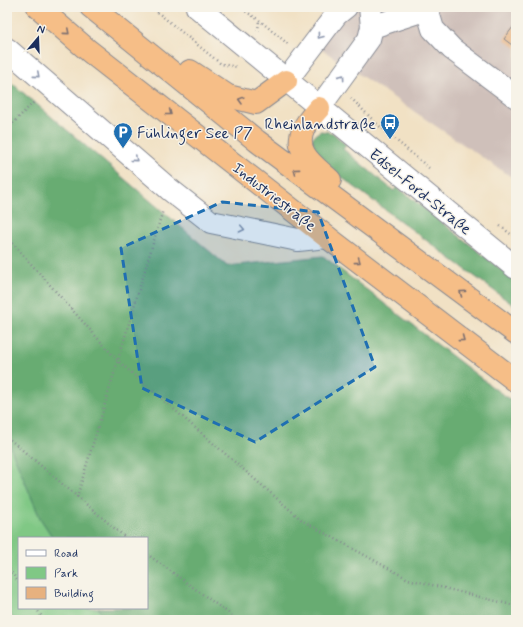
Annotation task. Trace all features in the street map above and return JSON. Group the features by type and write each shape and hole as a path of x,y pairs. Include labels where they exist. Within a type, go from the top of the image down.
{"highway":[{"name":"Industriestraße","path":"38,7 89,51 327,237 516,381"},
{"name":"Industriestraße","path":"93,7 257,141 516,333"},
{"path":"93,7 228,96 256,104 286,81"},
{"path":"319,108 304,128 300,143 307,160 418,261"}],"street":[{"name":"Edsel-Ford-Straße","path":"197,7 516,268"},
{"path":"286,81 336,15 346,7"},
{"path":"319,108 369,39 371,17 427,9 433,29 452,49 516,97"},
{"path":"7,49 169,188 211,222 298,240 327,237"}],"path":[{"path":"151,7 221,64 247,69 257,56"},
{"path":"239,7 259,20 305,57"},
{"path":"337,84 377,124 430,169"},
{"path":"7,129 49,85"},
{"path":"77,497 169,188"},
{"path":"499,225 516,238"},
{"path":"7,237 118,361 303,522 408,578 516,606"},
{"path":"7,437 125,537"},
{"path":"148,555 238,620"},
{"path":"7,566 18,582"},
{"path":"37,609 44,620"}],"highlighted area":[{"path":"222,202 318,212 375,367 255,442 142,388 121,248"}],"shaded area":[{"path":"327,7 516,7 516,180 305,38"}],"green space":[{"path":"7,79 227,266 323,256 516,404 516,620 106,620 99,609 148,609 148,537 52,537 40,518 7,439"},
{"path":"321,131 333,133 346,145 343,149 394,191 397,187 516,281 516,307 321,162 315,154 311,141 316,134"},
{"path":"7,429 279,620 14,620 7,609"}],"building":[{"path":"516,23 516,48 504,39"}],"place":[{"name":"Rheinlandstraße","path":"390,140"},
{"name":"Fühlinger See P7","path":"123,149"}]}
